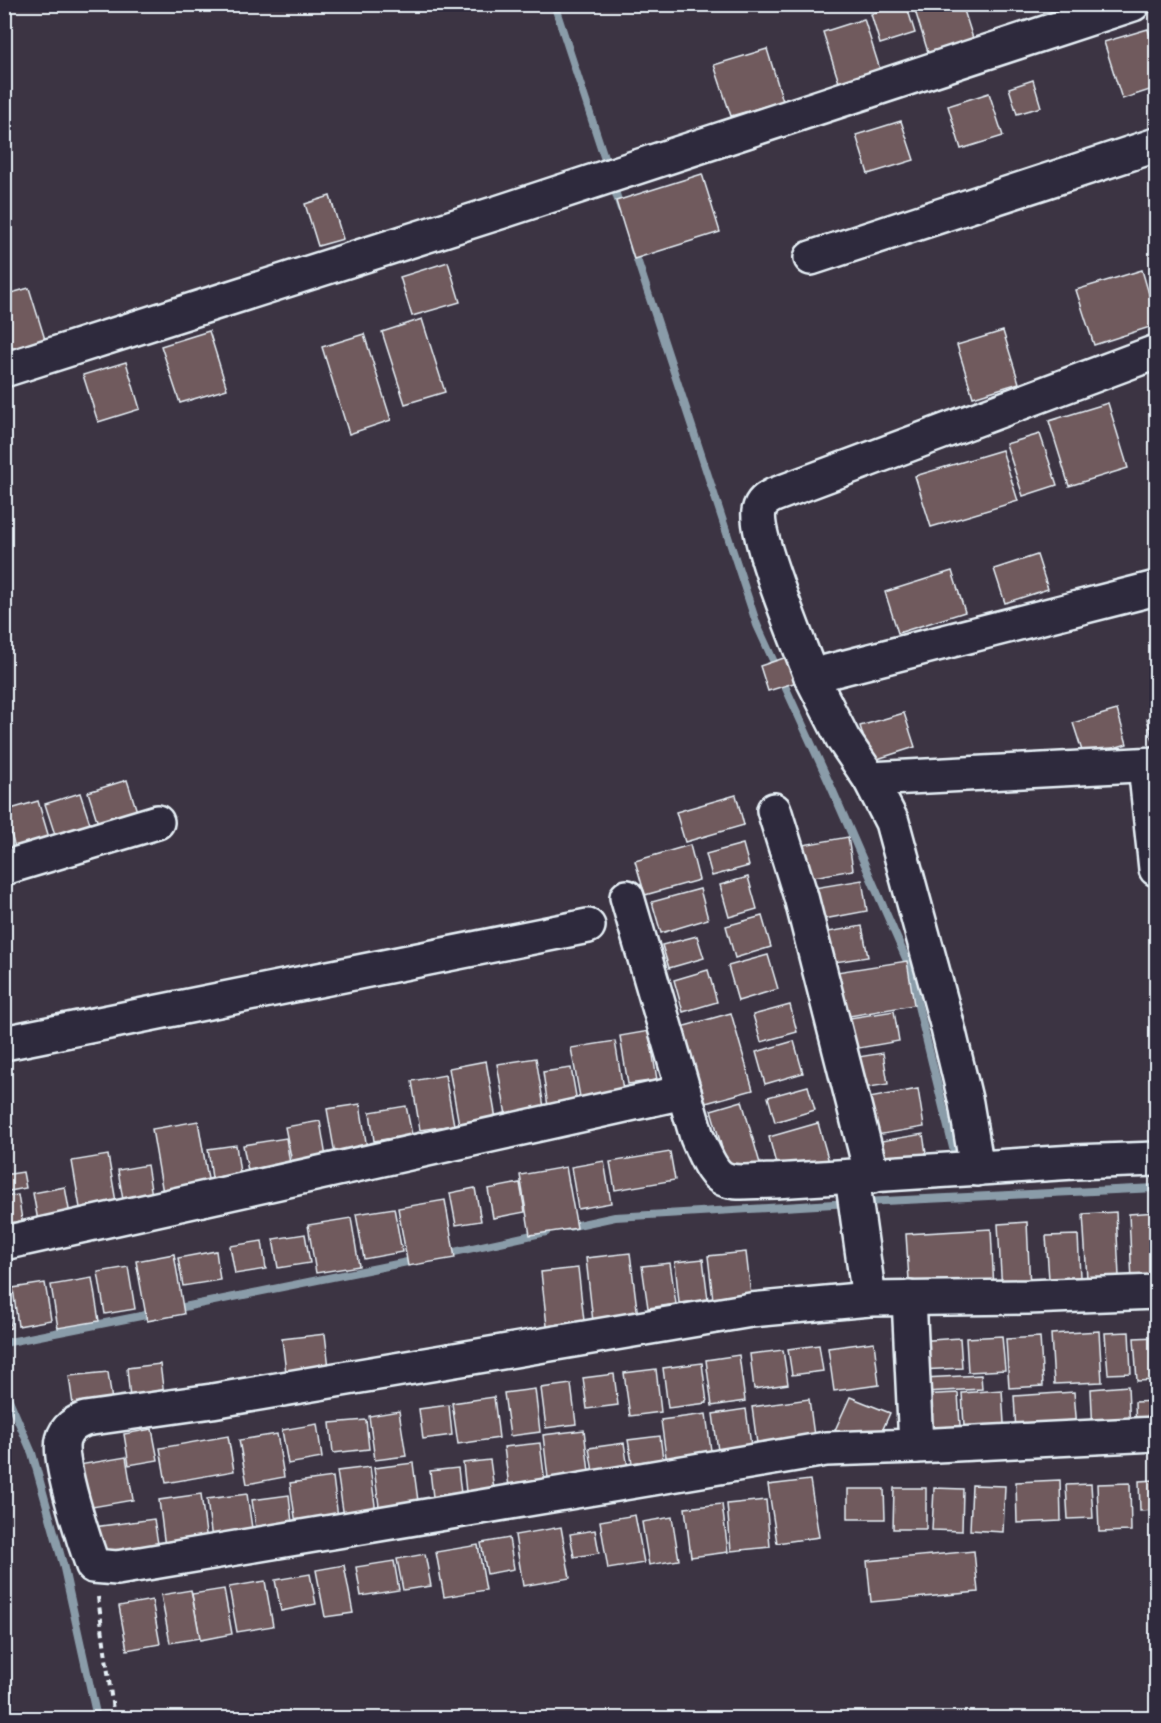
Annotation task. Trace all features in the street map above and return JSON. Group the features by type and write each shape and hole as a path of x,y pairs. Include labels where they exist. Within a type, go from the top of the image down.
{"street":[{"path":"4,370 500,212 1132,4"},
{"path":"811,258 1156,145"},
{"path":"977,1169 966,1103 892,822 870,779 843,739 811,676 761,535 759,510 764,501 785,490 1156,352"},
{"path":"811,676 1156,588"},
{"path":"870,779 1151,764 1156,869"},
{"path":"774,810 801,897 862,1176 869,1299"},
{"path":"4,868 157,822"},
{"path":"627,897 697,1137 709,1166 721,1178 732,1182 1156,1159"},
{"path":"4,1043 588,926"},
{"path":"4,1243 684,1092"},
{"path":"1156,1292 1028,1297 869,1299 751,1310 212,1401 86,1419 76,1422 66,1430 62,1442 66,1472 93,1566 117,1568 826,1449 1156,1434"},
{"path":"909,1298 916,1446"}],"path":[{"path":"93,1566 114,1719"}],"building":[{"path":"906,4 915,33 880,44 871,14"},
{"path":"913,4 962,4 977,51 932,65"},
{"path":"864,19 884,82 843,95 823,32"},
{"path":"1148,29 1156,56 1156,88 1122,99 1104,42"},
{"path":"767,49 783,101 731,116 714,65"},
{"path":"1033,80 1041,107 1017,114 1009,88"},
{"path":"989,93 1003,136 961,149 948,106"},
{"path":"901,121 914,160 868,174 856,135"},
{"path":"702,174 720,232 634,259 616,201"},
{"path":"330,196 343,239 318,246 305,204"},
{"path":"448,262 460,302 412,316 400,277"},
{"path":"1142,270 1156,325 1094,345 1076,290"},
{"path":"29,288 47,346 15,356 4,324 4,295"},
{"path":"422,319 445,392 405,404 382,332"},
{"path":"209,331 227,389 180,403 161,346"},
{"path":"1003,331 1019,383 973,397 957,345"},
{"path":"364,334 391,420 349,434 322,347"},
{"path":"126,362 140,409 98,422 83,375"},
{"path":"1108,403 1128,468 1069,486 1049,421"},
{"path":"1040,434 1057,485 1023,496 1006,444"},
{"path":"1002,450 1018,501 931,527 915,476"},
{"path":"1037,555 1048,589 1005,603 994,569"},
{"path":"952,571 965,612 898,633 885,592"},
{"path":"793,655 800,681 768,691 760,666"},
{"path":"1117,710 1127,744 1084,757 1073,723"},
{"path":"904,713 915,747 871,761 860,726"},
{"path":"1156,716 1156,750 1147,719"},
{"path":"127,780 141,824 102,836 88,792"},
{"path":"80,793 94,836 59,847 45,804"},
{"path":"736,795 744,825 685,842 676,812"},
{"path":"38,801 50,841 16,851 4,811"},
{"path":"848,837 853,870 802,879 797,846"},
{"path":"743,844 749,866 712,876 706,854"},
{"path":"690,845 699,880 645,895 635,861"},
{"path":"748,877 757,909 729,917 720,885"},
{"path":"862,880 867,911 813,921 808,889"},
{"path":"700,889 708,919 661,933 652,902"},
{"path":"762,916 771,947 735,958 726,926"},
{"path":"862,926 868,957 822,964 817,934"},
{"path":"697,936 704,958 669,968 662,945"},
{"path":"768,955 778,989 738,1001 728,966"},
{"path":"907,961 914,1005 838,1018 830,973"},
{"path":"708,970 717,1002 683,1012 674,980"},
{"path":"790,1005 797,1032 761,1042 753,1015"},
{"path":"894,1011 899,1041 842,1051 837,1020"},
{"path":"731,1013 753,1090 695,1106 674,1029"},
{"path":"649,1031 657,1080 628,1084 620,1036"},
{"path":"615,1041 623,1090 580,1097 571,1048"},
{"path":"794,1041 803,1073 765,1084 756,1052"},
{"path":"883,1053 888,1084 858,1089 852,1058"},
{"path":"536,1058 545,1114 507,1121 497,1064"},
{"path":"486,1061 496,1119 459,1125 449,1068"},
{"path":"571,1068 577,1102 548,1107 543,1072"},
{"path":"445,1075 454,1125 420,1130 412,1081"},
{"path":"808,1086 815,1110 775,1122 768,1097"},
{"path":"918,1089 924,1127 871,1136 864,1099"},
{"path":"742,1101 761,1167 730,1176 711,1110"},
{"path":"360,1104 368,1155 336,1160 327,1109"},
{"path":"406,1106 412,1135 374,1141 370,1112"},
{"path":"198,1121 209,1185 163,1193 152,1129"},
{"path":"320,1121 326,1157 292,1162 285,1127"},
{"path":"818,1123 829,1162 779,1176 769,1137"},
{"path":"923,1134 927,1160 880,1168 875,1142"},
{"path":"286,1138 290,1164 248,1171 243,1145"},
{"path":"236,1145 240,1173 212,1178 208,1149"},
{"path":"670,1152 675,1180 615,1190 610,1162"},
{"path":"108,1155 116,1202 80,1208 72,1161"},
{"path":"604,1161 611,1203 578,1209 571,1167"},
{"path":"147,1165 152,1196 123,1200 118,1170"},
{"path":"566,1167 577,1228 530,1235 520,1175"},
{"path":"23,1172 26,1188 4,1192 4,1175"},
{"path":"520,1183 525,1212 493,1218 488,1189"},
{"path":"65,1187 70,1215 38,1221 33,1193"},
{"path":"475,1188 481,1221 456,1225 450,1193"},
{"path":"18,1195 23,1226 4,1229 4,1197"},
{"path":"445,1200 455,1258 408,1266 398,1208"},
{"path":"394,1208 402,1252 364,1259 356,1214"},
{"path":"1116,1212 1119,1277 1087,1279 1083,1214"},
{"path":"1156,1212 1156,1281 1132,1282 1129,1214"},
{"path":"351,1218 359,1266 316,1273 308,1225"},
{"path":"1027,1222 1030,1289 1002,1291 998,1224"},
{"path":"991,1229 994,1290 910,1295 906,1234"},
{"path":"305,1234 310,1263 278,1268 273,1239"},
{"path":"1078,1235 1080,1277 1049,1279 1046,1236"},
{"path":"262,1241 266,1269 235,1274 230,1246"},
{"path":"216,1251 220,1280 183,1286 178,1258"},
{"path":"746,1252 751,1295 713,1300 708,1256"},
{"path":"630,1253 638,1317 593,1322 586,1258"},
{"path":"174,1254 184,1314 147,1321 136,1261"},
{"path":"703,1259 708,1300 679,1303 675,1262"},
{"path":"670,1263 676,1304 648,1308 642,1266"},
{"path":"128,1267 135,1309 105,1314 98,1272"},
{"path":"578,1268 584,1321 547,1326 541,1272"},
{"path":"92,1278 99,1321 58,1328 51,1285"},
{"path":"45,1283 51,1320 18,1326 13,1288"},
{"path":"4,1295 11,1328 4,1329"},
{"path":"1099,1331 1102,1382 1054,1384 1051,1334"},
{"path":"1129,1332 1131,1373 1108,1374 1105,1333"},
{"path":"325,1334 330,1376 287,1381 282,1339"},
{"path":"1002,1336 1005,1370 968,1372 966,1338"},
{"path":"1040,1337 1043,1386 1009,1388 1006,1339"},
{"path":"1156,1337 1156,1380 1137,1381 1134,1338"},
{"path":"960,1338 962,1368 918,1370 916,1341"},
{"path":"874,1342 879,1385 834,1391 828,1348"},
{"path":"819,1345 823,1371 792,1375 788,1349"},
{"path":"783,1350 788,1384 754,1389 750,1354"},
{"path":"739,1355 745,1401 712,1406 706,1360"},
{"path":"702,1363 707,1403 668,1408 663,1368"},
{"path":"160,1364 164,1395 130,1399 127,1368"},
{"path":"656,1369 661,1412 630,1416 624,1373"},
{"path":"108,1372 112,1401 73,1405 69,1376"},
{"path":"614,1374 618,1405 587,1409 583,1378"},
{"path":"981,1375 982,1389 924,1392 923,1378"},
{"path":"571,1384 576,1424 546,1428 541,1388"},
{"path":"1128,1386 1130,1432 1093,1433 1091,1389"},
{"path":"535,1389 540,1432 510,1436 504,1393"},
{"path":"1002,1390 1005,1440 965,1442 962,1393"},
{"path":"1074,1392 1077,1428 1016,1432 1014,1396"},
{"path":"958,1393 961,1442 921,1444 919,1395"},
{"path":"494,1397 499,1438 458,1444 452,1403"},
{"path":"850,1397 890,1413 875,1447 835,1430"},
{"path":"809,1399 815,1443 758,1451 752,1407"},
{"path":"1156,1401 1156,1432 1136,1433 1135,1402"},
{"path":"449,1405 452,1435 423,1439 419,1409"},
{"path":"746,1409 752,1453 719,1458 713,1414"},
{"path":"399,1411 406,1456 375,1460 369,1416"},
{"path":"706,1414 712,1458 667,1464 661,1420"},
{"path":"366,1420 369,1449 333,1453 330,1423"},
{"path":"317,1424 322,1458 288,1464 282,1430"},
{"path":"152,1429 158,1460 129,1465 124,1434"},
{"path":"584,1430 589,1472 548,1478 543,1435"},
{"path":"277,1434 284,1477 247,1484 239,1440"},
{"path":"228,1436 234,1471 166,1483 160,1448"},
{"path":"660,1436 663,1459 632,1463 628,1440"},
{"path":"540,1443 545,1483 509,1487 504,1447"},
{"path":"624,1443 628,1468 593,1472 589,1448"},
{"path":"126,1457 133,1500 81,1509 73,1466"},
{"path":"490,1460 494,1489 466,1492 463,1463"},
{"path":"413,1463 418,1501 379,1506 374,1468"},
{"path":"370,1467 376,1513 344,1517 337,1471"},
{"path":"458,1468 461,1494 433,1497 430,1471"},
{"path":"333,1477 338,1518 296,1524 290,1483"},
{"path":"810,1480 819,1537 777,1543 768,1485"},
{"path":"1060,1480 1061,1521 1017,1523 1016,1482"},
{"path":"1156,1480 1156,1510 1140,1511 1139,1481"},
{"path":"1130,1483 1131,1531 1099,1532 1097,1484"},
{"path":"1091,1484 1093,1518 1068,1519 1066,1485"},
{"path":"972,1485 1005,1486 1003,1532 970,1530"},
{"path":"894,1488 926,1488 926,1529 893,1529"},
{"path":"934,1488 963,1489 962,1531 932,1530"},
{"path":"848,1489 884,1489 885,1519 848,1519"},
{"path":"201,1494 207,1542 165,1547 159,1500"},
{"path":"247,1494 253,1535 212,1540 207,1499"},
{"path":"289,1495 292,1523 256,1528 252,1500"},
{"path":"766,1500 770,1547 731,1551 727,1504"},
{"path":"722,1504 728,1552 691,1557 685,1508"},
{"path":"635,1515 644,1563 608,1569 600,1521"},
{"path":"672,1517 679,1560 649,1565 642,1522"},
{"path":"154,1519 159,1550 99,1558 94,1527"},
{"path":"561,1527 570,1578 523,1586 515,1535"},
{"path":"595,1530 599,1553 574,1557 570,1534"},
{"path":"509,1538 514,1569 487,1574 481,1543"},
{"path":"478,1545 486,1590 444,1597 436,1552"},
{"path":"974,1551 978,1592 871,1602 867,1561"},
{"path":"425,1554 431,1586 403,1590 397,1559"},
{"path":"394,1561 399,1590 361,1596 356,1567"},
{"path":"344,1565 353,1613 325,1617 316,1570"},
{"path":"310,1574 316,1604 281,1611 275,1580"},
{"path":"265,1581 273,1626 237,1632 229,1587"},
{"path":"224,1589 232,1634 200,1640 192,1594"},
{"path":"191,1590 200,1638 170,1643 161,1595"},
{"path":"152,1600 160,1644 127,1650 119,1606"}],"waterway":[{"path":"554,4 608,169"},
{"path":"612,182 621,209"},
{"path":"633,247 757,625 907,961 957,1164"},
{"path":"863,1202 1156,1188"},
{"path":"568,1227 615,1217 850,1203"},
{"path":"445,1254 546,1232"},
{"path":"174,1309 417,1260"},
{"path":"4,1343 156,1313"},
{"path":"4,1388 32,1453 63,1564 97,1718"}]}
